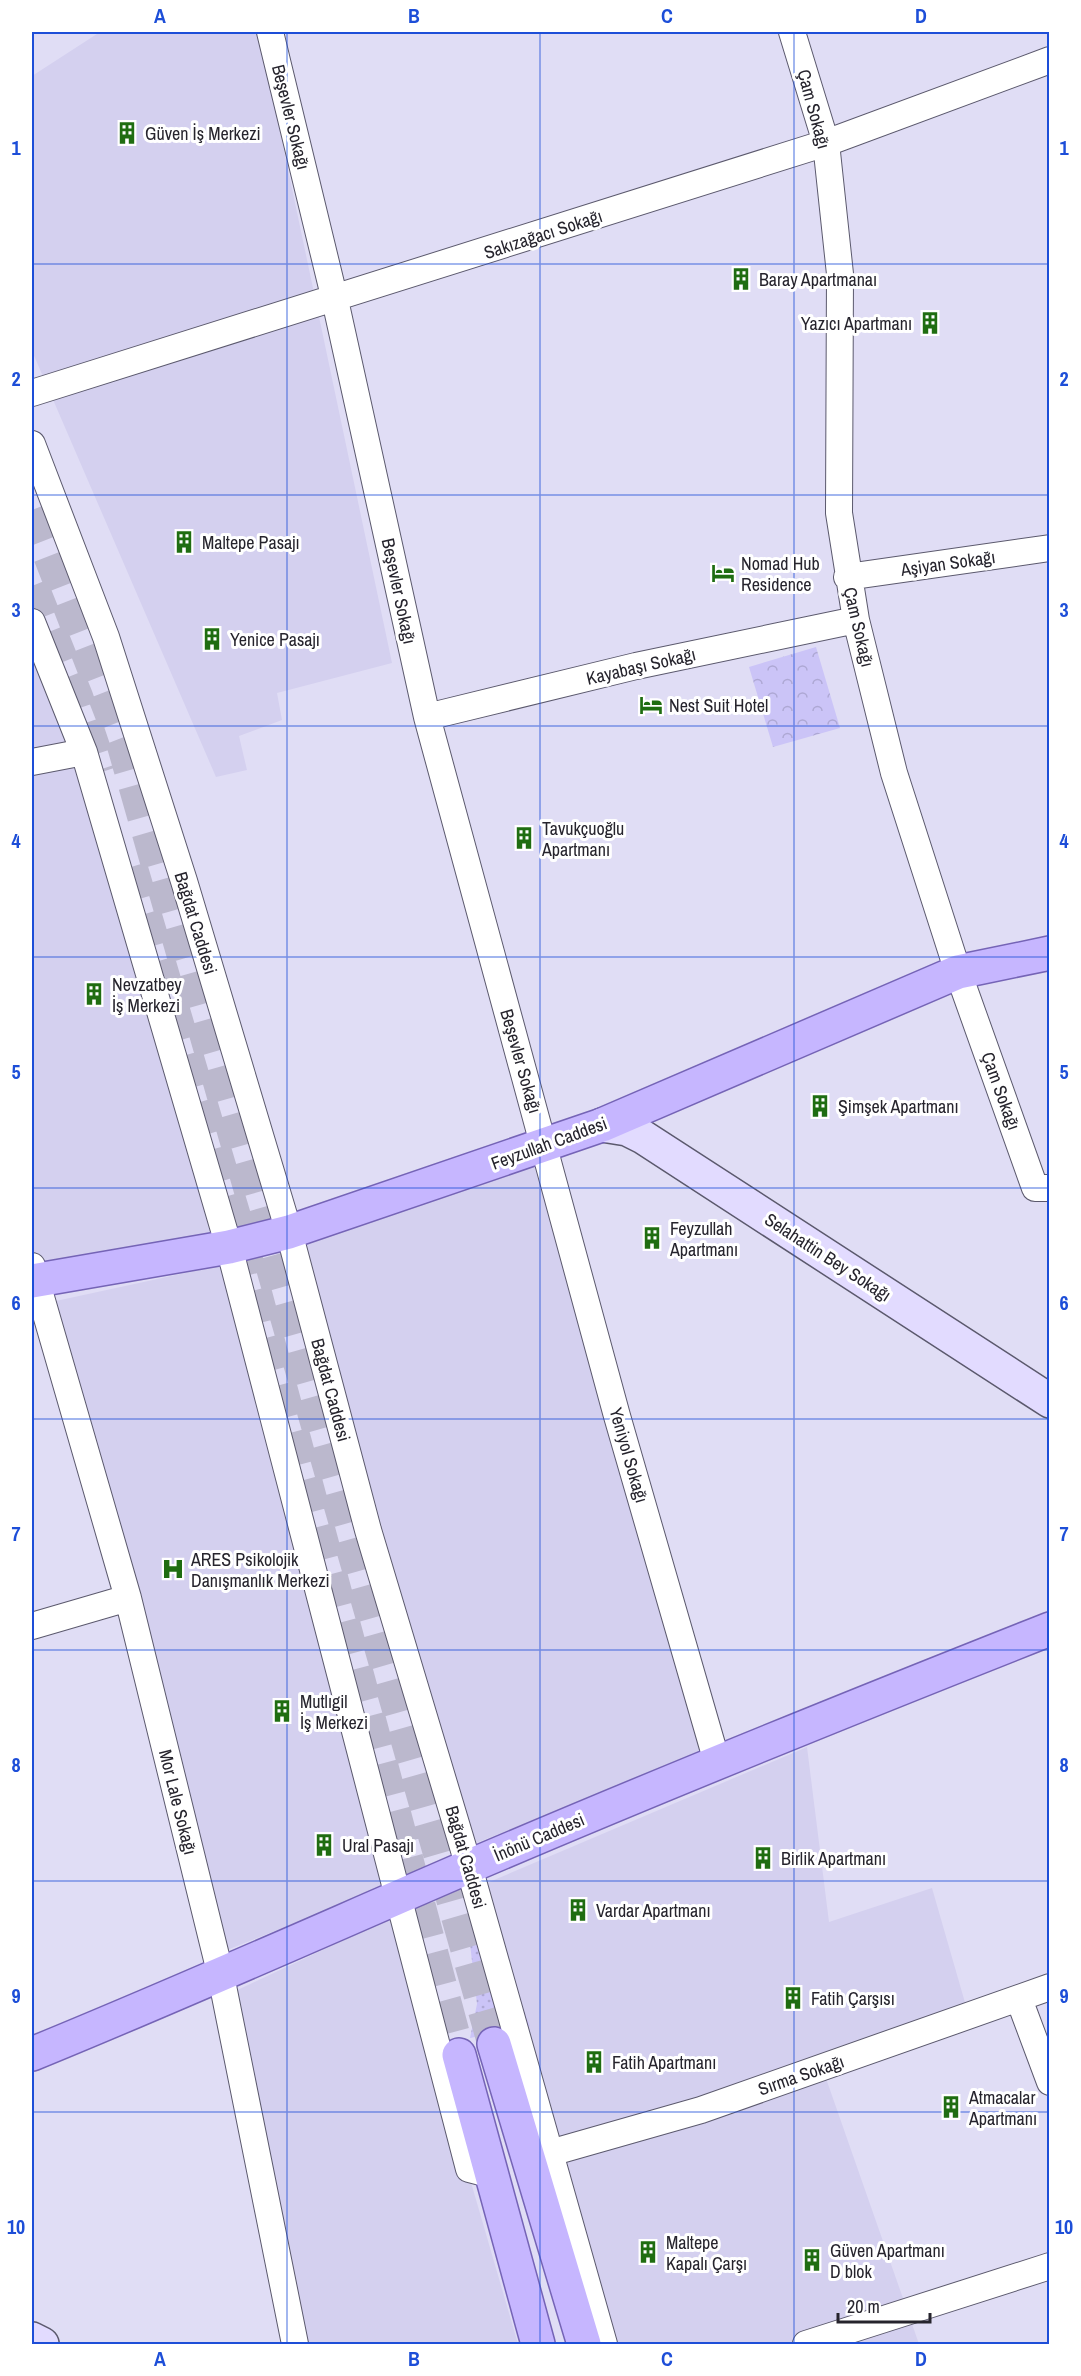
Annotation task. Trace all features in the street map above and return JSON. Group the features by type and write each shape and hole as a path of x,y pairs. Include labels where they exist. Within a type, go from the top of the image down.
{"main road":[{"name":"Feyzullah Caddesi","path":"33,1276 229,1247 290,1232 602,1125 958,972 1050,953"},
{"name":"Selahattin Bey Sokağı","path":"602,1125 627,1129 643,1137 1050,1401"},
{"name":"İnönü Caddesi","path":"32,2054 221,1976 469,1867 717,1762 1050,1629"},
{"path":"495,2044 584,2344"},
{"path":"459,2055 538,2344"},
{"path":"32,2339 42,2344"}],"street":[{"name":"Beşevler Sokağı","path":"270,32 335,300 427,717 518,1055 546,1146"},
{"name":"Çam Sokağı","path":"792,32 826,143 840,274 839,513 847,577 856,620 894,773 958,972 1035,1188 1050,1188"},
{"name":"Sakızağacı Sokağı","path":"32,393 335,300 826,143 1050,60"},
{"name":"Bağdat Caddesi","path":"32,444 106,637 184,881 290,1232 368,1530 469,1867 604,2344"},
{"name":"Aşiyan Sokağı","path":"847,577 1050,548"},
{"name":"Kayabaşı Sokağı","path":"427,717 636,666 856,620"},
{"path":"32,622 84,752 229,1247 469,2169 492,2175"},
{"path":"32,762 84,752"},
{"name":"Yeniyol Sokağı","path":"546,1146 617,1416 717,1762"},
{"name":"Mor Lale Sokağı","path":"33,1276 128,1598 221,1976 295,2344"},
{"path":"32,1626 128,1598"},
{"name":"Sırma Sokağı","path":"550,2153 701,2110 1019,2000 1050,1987"},
{"path":"1019,2000 1050,2082"},
{"path":"806,2344 1050,2266"}],"shaded area":[{"path":"100,32 259,32 392,663 277,693 282,720 239,736 247,770 216,777 32,351 32,76"},
{"path":"32,646 78,764 218,1234 33,1265"},
{"path":"547,1161 716,1748 471,1845 302,1241"},
{"path":"222,1265 383,1888 217,1954 42,1304"},
{"path":"807,1747 829,1922 932,1888 966,2006 822,2067 919,2344 615,2344 487,1883"},
{"path":"391,1918 436,2062 518,2344 303,2344 229,1994"}],"green space":[{"path":"816,647 840,728 773,747 749,667"},
{"path":"474,1923 510,1975 530,2026 470,2038 477,2004 469,1935"}],"tunnel":[{"path":"32,510 123,744 494,2044"},
{"path":"32,586 77,698 102,772"},
{"path":"131,867 240,1235 459,2055"}],"place":[{"name":"Güven İş Merkezi","path":"127,133"},
{"name":"Baray Apartmanaı","path":"741,279"},
{"name":"Yazıcı Apartmanı","path":"930,323"},
{"name":"Maltepe Pasajı","path":"184,542"},
{"name":"Nomad Hub Residence","path":"723,573"},
{"name":"Yenice Pasajı","path":"212,639"},
{"name":"Nest Suit Hotel","path":"651,705"},
{"name":"Tavukçuoğlu Apartmanı","path":"524,838"},
{"name":"Nevzatbey İş Merkezi","path":"94,994"},
{"name":"Şimşek Apartmanı","path":"820,1106"},
{"name":"Feyzullah Apartmanı","path":"652,1238"},
{"name":"ARES Psikolojik Danışmanlık Merkezi","path":"173,1569"},
{"name":"Mutlıgil İş Merkezi","path":"282,1711"},
{"name":"Ural Pasajı","path":"324,1845"},
{"name":"Birlik Apartmanı","path":"763,1858"},
{"name":"Vardar Apartmanı","path":"578,1910"},
{"name":"Fatih Çarşısı","path":"793,1998"},
{"name":"Fatih Apartmanı","path":"594,2062"},
{"name":"Atmacalar Apartmanı","path":"951,2107"},
{"name":"Maltepe Kapalı Çarşı","path":"648,2252"},
{"name":"Güven Apartmanı D blok","path":"812,2260"}]}
